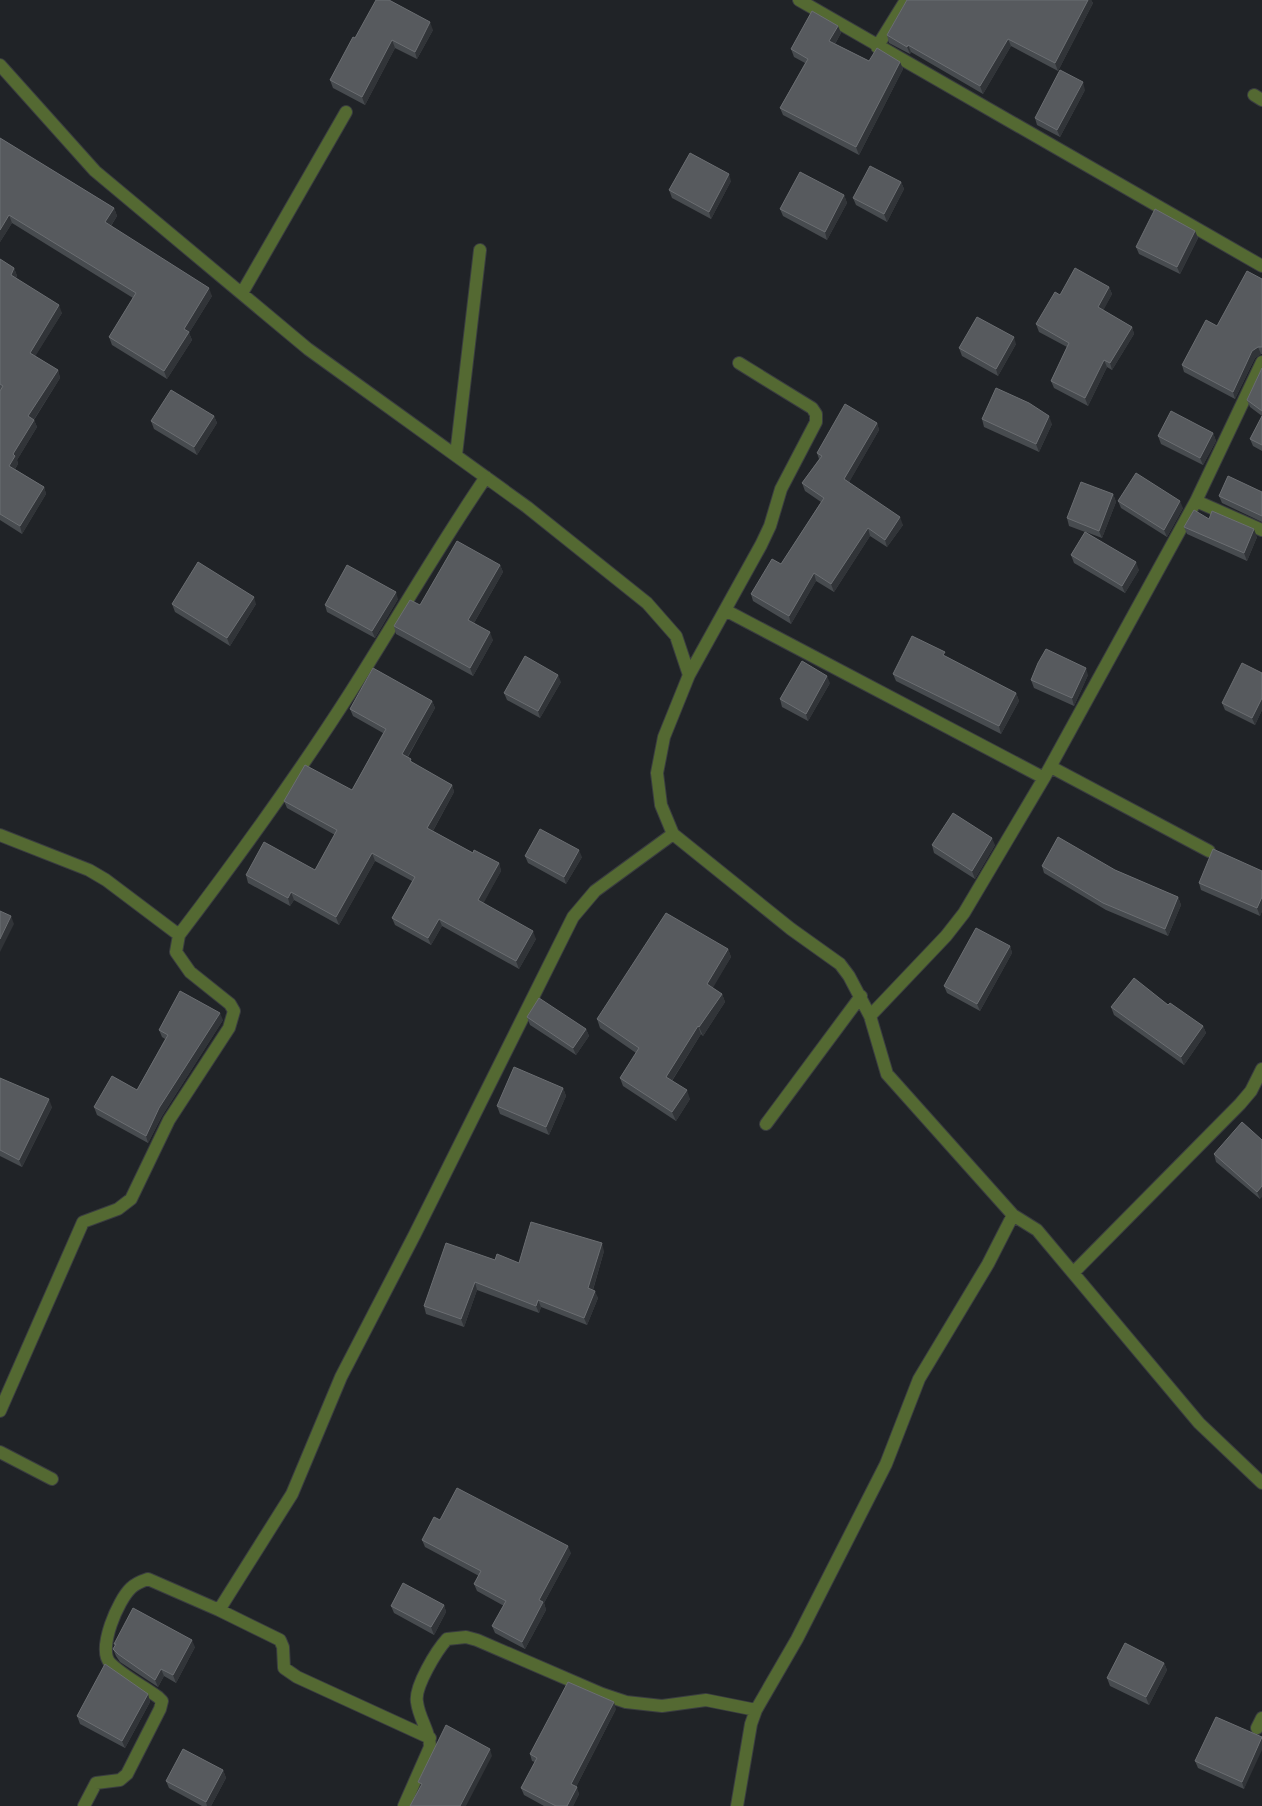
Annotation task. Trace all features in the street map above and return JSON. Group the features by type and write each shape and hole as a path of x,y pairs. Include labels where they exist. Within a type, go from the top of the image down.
{"street":[{"path":"799,0 877,47 1262,266"},
{"path":"877,47 906,0"},
{"path":"0,65 96,171 308,348 527,507 647,603 676,636 689,675"},
{"path":"242,293 346,112"},
{"path":"456,456 480,250"},
{"path":"870,1016 946,936 964,913 1048,773 1196,501 1262,362"},
{"path":"739,363 812,408 816,414 816,422 780,489 770,526 689,675 664,737 657,773 661,805 672,834 791,929 840,964 870,1016 887,1074 1013,1215 1038,1230 1199,1423 1262,1483"},
{"path":"0,1411 83,1222 118,1209 131,1199 169,1120 230,1028 234,1011 230,1004 183,964 176,952 176,945 180,935 267,818 308,758 454,523 486,477"},
{"path":"1196,501 1262,530"},
{"path":"725,610 1048,773 1209,851"},
{"path":"220,1610 292,1494 341,1377 415,1234 573,917 595,891 672,834"},
{"path":"0,835 98,875 180,935"},
{"path":"766,1124 860,996"},
{"path":"1073,1274 1240,1104 1261,1075"},
{"path":"737,1806 751,1724 756,1710 797,1639 886,1464 919,1379 988,1264 1013,1215"},
{"path":"0,1452 52,1479"},
{"path":"84,1806 96,1783 120,1780 127,1774 162,1701 109,1662 105,1651 113,1618 130,1589 148,1579 220,1610 280,1640 283,1647 284,1668 297,1678 430,1738"},
{"path":"404,1806 430,1747 430,1738 416,1700 420,1685 440,1646 447,1639 456,1637 477,1640 602,1694 626,1702 662,1706 706,1700 756,1710"}],"building":[{"path":"376,0 389,0 430,22 415,52 392,40 362,97 330,80"},
{"path":"907,0 1088,0 1055,63 1008,39 980,86 887,35"},
{"path":"812,11 838,26 829,41 869,61 877,48 900,62 856,147 780,108 808,59 791,49"},
{"path":"1060,70 1083,82 1057,130 1035,118"},
{"path":"0,138 114,208 105,222 209,288 184,329 189,332 164,371 109,337 136,293 9,215 0,230"},
{"path":"690,153 729,174 709,212 669,190"},
{"path":"870,166 901,182 884,214 853,198"},
{"path":"800,172 844,195 825,232 780,209"},
{"path":"1155,209 1195,231 1177,267 1136,247"},
{"path":"0,259 14,268 11,275 59,305 30,353 58,370 28,416 34,420 13,454 15,456 9,466 44,487 20,526 0,514 0,391 3,386 0,384"},
{"path":"1075,268 1109,287 1098,307 1132,327 1110,363 1104,360 1085,398 1051,381 1069,343 1036,324 1055,292 1060,295"},
{"path":"1247,271 1262,279 1262,347 1252,351 1233,392 1182,365 1206,320 1217,326"},
{"path":"977,317 1014,337 996,369 959,348"},
{"path":"1262,368 1262,411 1247,400"},
{"path":"996,388 1029,403 1049,416 1036,444 982,419"},
{"path":"171,390 214,416 194,447 151,421"},
{"path":"845,404 877,423 844,479 900,517 885,540 868,528 831,584 814,573 789,616 751,594 772,559 781,564 824,498 802,483 822,456 817,453"},
{"path":"1171,411 1213,433 1200,458 1158,436"},
{"path":"1262,416 1262,445 1250,439"},
{"path":"1136,473 1180,501 1164,530 1118,501"},
{"path":"1228,476 1262,492 1262,516 1219,496"},
{"path":"1081,482 1113,494 1099,531 1067,518"},
{"path":"1194,510 1209,519 1212,511 1254,529 1244,553 1184,527"},
{"path":"1085,532 1136,562 1122,586 1071,555"},
{"path":"457,541 500,565 468,620 490,632 470,668 394,626 410,600 420,605"},
{"path":"198,562 254,597 227,638 172,604"},
{"path":"347,565 396,592 372,631 325,605"},
{"path":"912,636 945,652 943,655 1016,693 999,726 893,674"},
{"path":"1046,649 1086,668 1072,698 1031,680"},
{"path":"525,656 558,675 538,711 504,693"},
{"path":"802,661 827,676 806,714 780,699"},
{"path":"1242,663 1262,673 1262,698 1252,718 1222,703"},
{"path":"373,668 432,701 402,754 411,759 410,761 452,785 427,828 473,853 474,850 499,863 478,900 533,931 516,961 439,919 428,938 392,918 415,877 372,853 336,917 291,892 288,898 246,875 264,842 315,870 337,830 284,801 305,765 352,790 386,729 350,709"},
{"path":"953,813 992,838 972,871 932,845"},
{"path":"540,829 579,850 564,877 525,856"},
{"path":"1058,837 1115,870 1178,897 1165,929 1103,903 1042,866"},
{"path":"1213,849 1262,871 1262,897 1257,908 1199,883"},
{"path":"0,911 11,916 0,939"},
{"path":"666,913 728,949 707,984 722,994 698,1026 666,1077 687,1090 672,1112 620,1078 639,1048 597,1019"},
{"path":"976,928 1010,946 977,1004 944,986"},
{"path":"1134,978 1168,1005 1170,1003 1203,1026 1181,1057 1111,1007"},
{"path":"180,991 220,1013 159,1108 146,1136 94,1107 112,1076 137,1090 168,1035 159,1030"},
{"path":"539,998 586,1029 573,1048 527,1017"},
{"path":"514,1067 563,1088 546,1127 497,1106"},
{"path":"0,1078 49,1099 19,1160 0,1150"},
{"path":"1242,1122 1262,1140 1262,1186 1257,1192 1214,1154"},
{"path":"531,1222 602,1243 588,1288 595,1291 584,1318 538,1300 536,1306 475,1282 461,1319 424,1306 446,1243 495,1260 497,1254 519,1263"},
{"path":"457,1488 568,1546 539,1600 543,1602 522,1642 492,1626 506,1601 474,1584 481,1571 422,1540 434,1517 440,1520"},
{"path":"403,1583 444,1605 431,1627 391,1606"},
{"path":"133,1608 192,1640 173,1675 161,1669 155,1680 113,1649"},
{"path":"1125,1643 1164,1663 1146,1697 1107,1678"},
{"path":"105,1664 148,1694 122,1741 77,1716"},
{"path":"568,1682 614,1702 571,1784 577,1787 567,1806 556,1806 521,1788 537,1758 530,1754"},
{"path":"1216,1717 1262,1737 1242,1782 1195,1761"},
{"path":"446,1725 490,1749 460,1806 410,1806 422,1784 418,1782"},
{"path":"183,1749 223,1770 206,1802 166,1781"}]}
